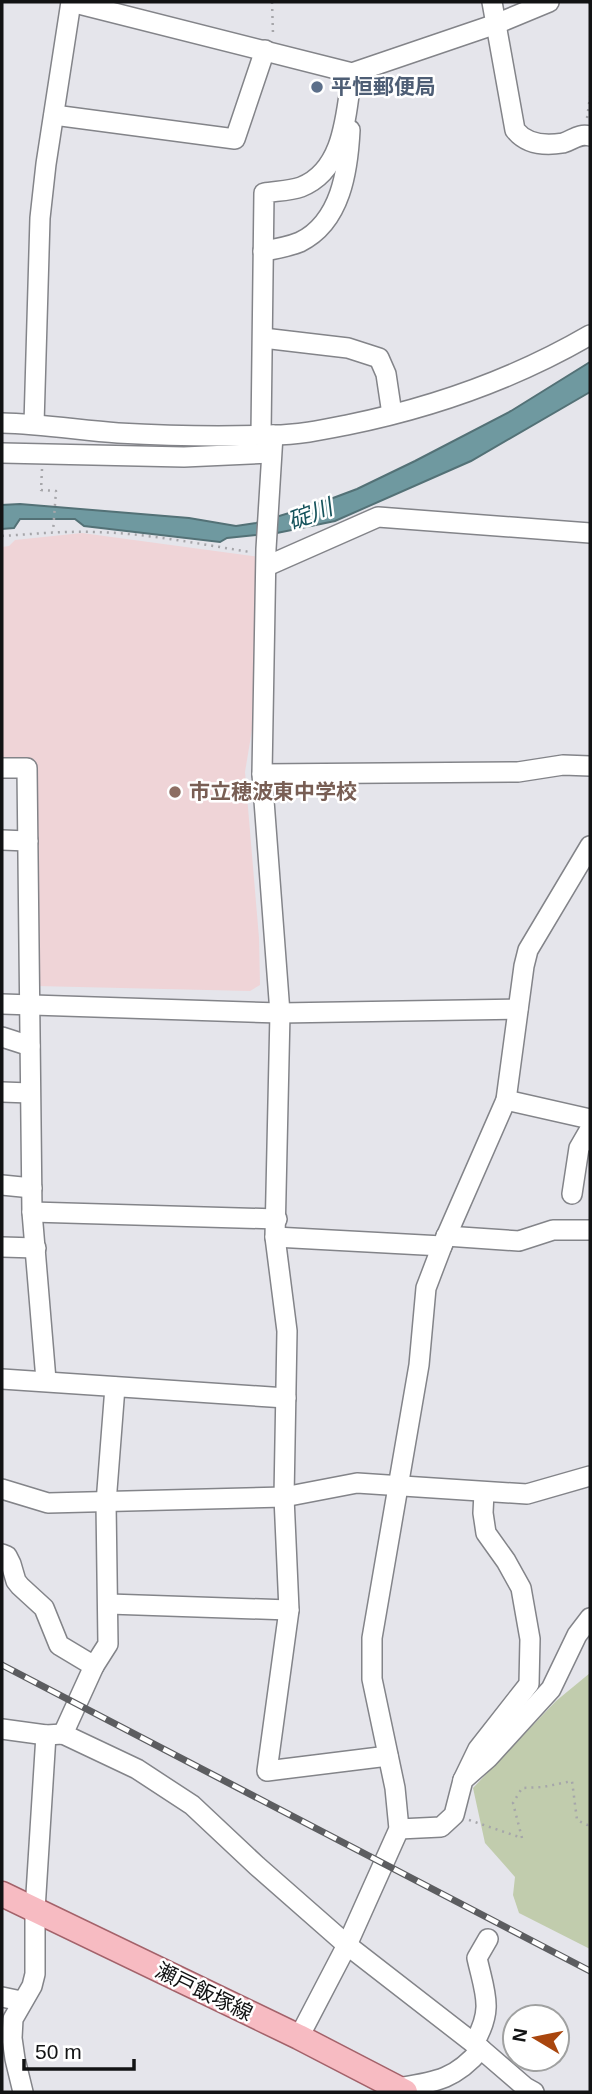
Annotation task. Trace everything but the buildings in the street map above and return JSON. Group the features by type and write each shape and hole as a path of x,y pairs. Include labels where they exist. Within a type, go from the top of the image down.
{"main road":[{"name":"瀬戸飯塚線","path":"2,1894 299,2037 392,2089"}],"street":[{"path":"34,424 40,218 71,2 352,73 496,24 549,2"},
{"path":"492,2 515,130 521,138 541,145 588,136"},
{"path":"515,16 540,2"},
{"path":"54,115 235,139 269,51"},
{"path":"352,73 342,135 336,153 326,169 315,180 299,188 264,193 263,338 268,504 262,774 280,1013 276,1228 287,1331 284,1497 289,1610 267,1770 388,1756"},
{"path":"263,251 287,247 303,240 327,219 339,195 349,162 352,73"},
{"path":"2,453 184,457 268,441 451,398 569,347 590,335"},
{"path":"263,338 348,348 379,358 386,374 392,414"},
{"path":"2,423 268,441"},
{"path":"267,557 378,517 590,533"},
{"path":"262,774 518,772 563,765 590,766"},
{"path":"2,768 27,768 32,1212 46,1380"},
{"path":"2,840 28,841"},
{"path":"299,2037 347,1945 399,1829 395,1788 372,1679 372,1638 419,1365 426,1288 506,1100 528,950 590,846"},
{"path":"2,1004 280,1013 518,1009"},
{"path":"2,1037 30,1046"},
{"path":"2,1092 30,1093"},
{"path":"506,1100 590,1119"},
{"path":"572,1194 579,1147 590,1129"},
{"path":"2,1185 32,1188"},
{"path":"32,1212 444,1241 519,1241 553,1230 590,1230"},
{"path":"2,1247 36,1248"},
{"path":"2,1379 286,1398"},
{"path":"23,2092 12,2038 11,1999 32,1986 35,1910 54,1735 108,1644 106,1503 115,1387"},
{"path":"2,1489 48,1503 284,1497 357,1483 527,1494 578,1477 590,1476"},
{"path":"399,1829 441,1827 454,1815 463,1780 478,1749 529,1684 530,1639 521,1588 486,1533 484,1492"},
{"path":"2,1554 10,1563 16,1581 44,1608 59,1645 94,1667"},
{"path":"109,1604 289,1610"},
{"path":"463,1780 488,1758 551,1689 577,1635 590,1618"},
{"path":"2,1729 54,1735 137,1769 192,1805 347,1945 534,2092"},
{"path":"392,2089 446,2078 460,2071 478,2046 485,2025 487,2006 477,1958 488,1939"}],"path":[{"path":"269,51 274,21 272,2"},
{"path":"588,136 590,97"},
{"path":"43,454 41,490 56,491 53,532"},
{"path":"2,536 96,532 170,540 267,557"},
{"path":"454,1815 522,1838 513,1803 522,1788 572,1781 577,1820 587,1825 590,1823"}],"shaded area":[{"path":"82,533 260,557 256,706 245,772 259,938 260,985 250,991 36,986 34,762 2,761 2,547 9,546 15,540"}],"green space":[{"path":"590,1673 590,1949 519,1913 513,1895 515,1877 485,1843 473,1788 556,1701"}],"water":[{"name":"碇川","path":"590,362 590,392 471,461 335,521 277,533 227,538 220,542 84,526 75,519 20,519 14,528 2,529 2,505 20,504 189,518 236,526 256,523 357,489 511,411"}],"railway":[{"path":"2,1665 590,1971"}],"place":[{"name":"平恒郵便局","path":"317,87"},
{"name":"市立穂波東中学校","path":"175,792"}]}
